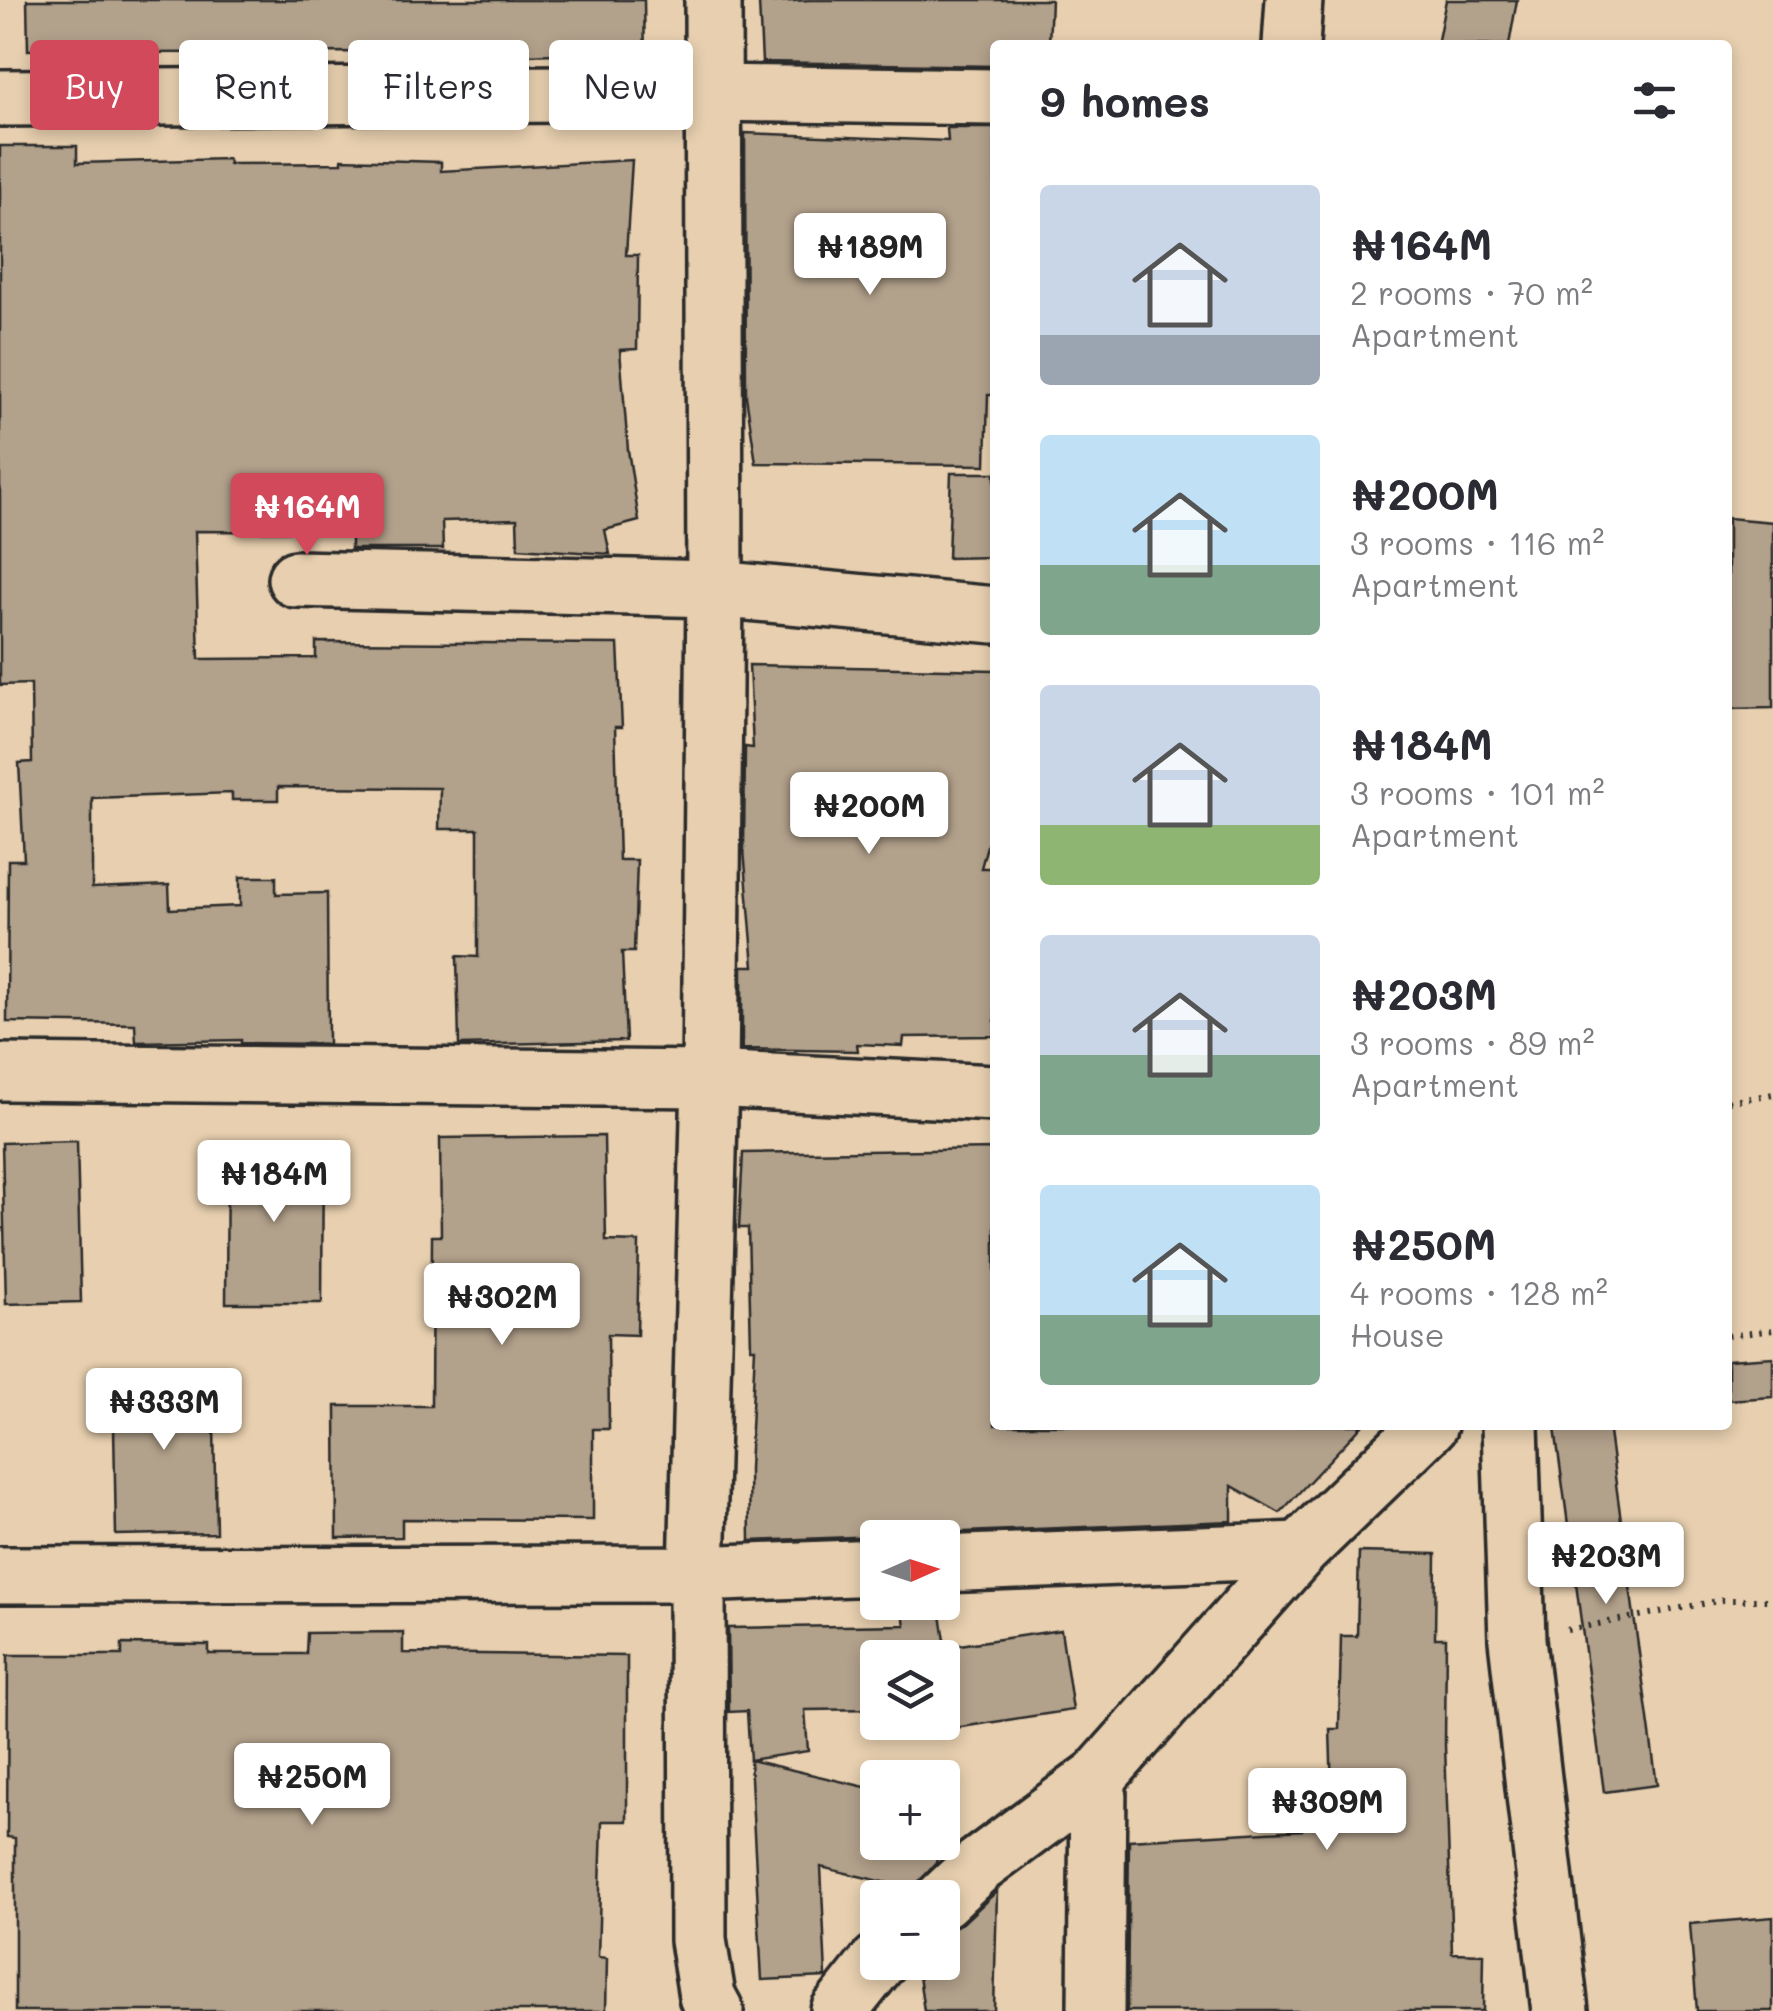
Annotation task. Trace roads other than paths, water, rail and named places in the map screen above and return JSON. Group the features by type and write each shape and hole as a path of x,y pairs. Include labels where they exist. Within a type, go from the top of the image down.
{"street":[{"path":"712,0 715,589 710,1079 697,1574 698,1940 707,1996 716,2011"},
{"path":"1290,40 1294,0"},
{"path":"0,98 990,96"},
{"path":"296,579 715,589 990,615"},
{"path":"0,1072 710,1079 990,1093"},
{"path":"960,1883 1098,1777 1300,1550 1424,1430"},
{"path":"1510,1430 1517,1640 1560,2011"},
{"path":"960,1563 1300,1550"},
{"path":"0,1575 697,1574 860,1568"},
{"path":"1096,2011 1098,1777"},
{"path":"839,2011 864,1980"}]}
